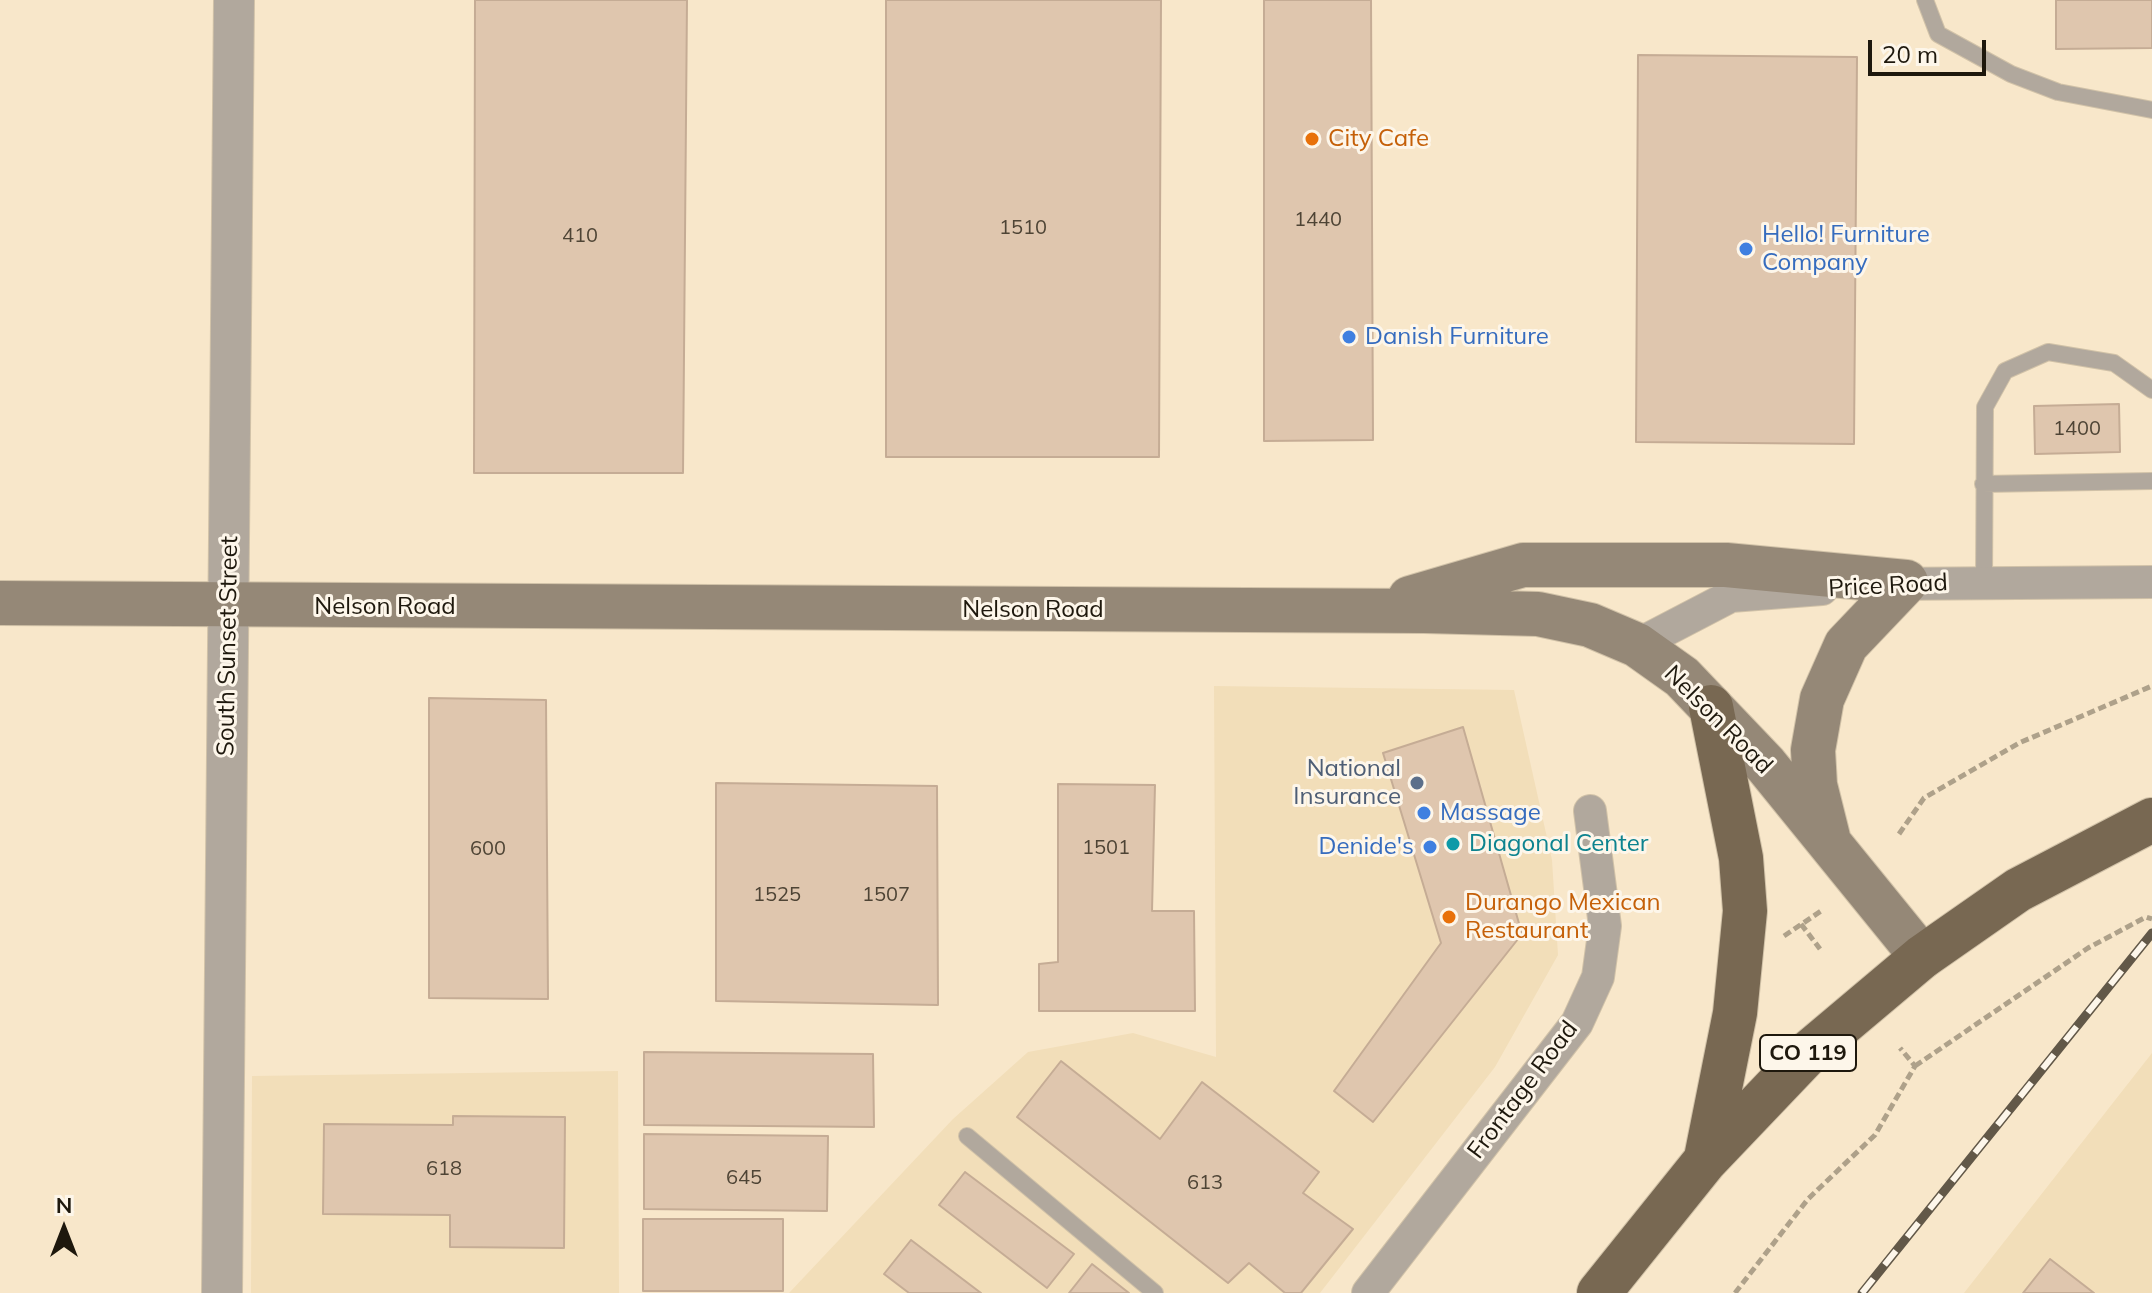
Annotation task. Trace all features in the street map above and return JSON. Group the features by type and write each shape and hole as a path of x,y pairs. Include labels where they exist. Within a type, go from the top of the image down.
{"highway":[{"path":"1705,1161 1735,1013 1745,911 1741,858 1711,707"},
{"name":"CO 119","path":"1599,1293 1705,1161 1808,1053 1922,957 2018,890 2152,820"}],"main road":[{"path":"1368,611 1523,565 1726,565 1906,582"},
{"path":"1830,847 1815,785 1813,750 1822,699 1846,645 1906,582"},
{"name":"Nelson Road","path":"0,603 1538,614 1590,625 1637,645 1682,677 1766,765 1922,957"}],"street":[{"name":"South Sunset Street","path":"222,1293 234,0"},
{"name":"Price Road","path":"1637,645 1731,596 1906,582 2152,582"},
{"name":"Frontage Road","path":"1368,1293 1577,1023 1598,977 1605,926 1590,811"}],"lane":[{"path":"1925,0 1938,34 2011,74 2058,92 2152,110"},
{"path":"1984,582 1985,407 2005,371 2048,352 2114,363 2152,390"},
{"path":"1983,484 2152,481"},
{"path":"967,1136 1155,1293"}],"path":[{"path":"1899,834 1924,798 2019,743 2152,686"},
{"path":"1820,949 1801,924 1821,911"},
{"path":"1735,1293 1808,1199 1875,1135 1915,1066 2088,948 2146,917 2152,919"},
{"path":"1900,1048 1915,1066"}],"shaded area":[{"path":"1214,686 1514,690 1552,860 1558,955 1495,1067 1320,1293 789,1293 953,1119 1028,1052 1133,1033 1216,1057"},
{"path":"2152,1053 2152,1293 1964,1293"},
{"path":"618,1071 619,1293 251,1293 252,1076"}],"building":[{"path":"475,0 687,0 683,473 474,473"},
{"path":"886,0 1161,0 1159,457 886,457"},
{"path":"1264,0 1371,0 1373,440 1264,441"},
{"path":"2056,0 2152,0 2152,48 2056,49"},
{"name":"Hello! Furniture Company","path":"1638,55 1857,57 1854,444 1636,442"},
{"path":"2119,404 2120,452 2035,454 2034,406"},
{"path":"429,698 546,700 548,999 429,998"},
{"name":"Diagonal Center","path":"1463,727 1522,934 1373,1122 1334,1091 1441,943 1383,753"},
{"path":"716,783 937,786 938,1005 716,1001"},
{"path":"1058,784 1155,785 1152,911 1194,911 1195,1011 1039,1011 1039,964 1058,962"},
{"path":"644,1052 873,1054 874,1127 644,1125"},
{"path":"1061,1061 1160,1139 1202,1082 1319,1172 1303,1193 1353,1229 1301,1293 1285,1293 1249,1263 1228,1283 1017,1117"},
{"path":"453,1116 565,1117 564,1248 450,1247 450,1215 323,1214 324,1124 453,1125"},
{"path":"644,1134 828,1136 827,1211 644,1209"},
{"path":"965,1172 1074,1254 1047,1288 939,1205"},
{"path":"643,1219 783,1219 783,1291 643,1291"},
{"path":"911,1240 981,1293 909,1293 884,1274"},
{"path":"2050,1259 2094,1293 2023,1293"},
{"path":"1092,1264 1129,1293 1069,1293"}],"railway":[{"path":"1862,1293 2152,933"}],"place":[{"name":"City Cafe","path":"1312,139"},
{"name":"Hello! Furniture Company","path":"1746,249"},
{"name":"Danish Furniture","path":"1349,337"},
{"name":"National Insurance","path":"1417,783"},
{"name":"Massage","path":"1424,813"},
{"name":"Diagonal Center","path":"1453,844"},
{"name":"Denide's","path":"1430,847"},
{"name":"Durango Mexican Restaurant","path":"1449,917"}]}
